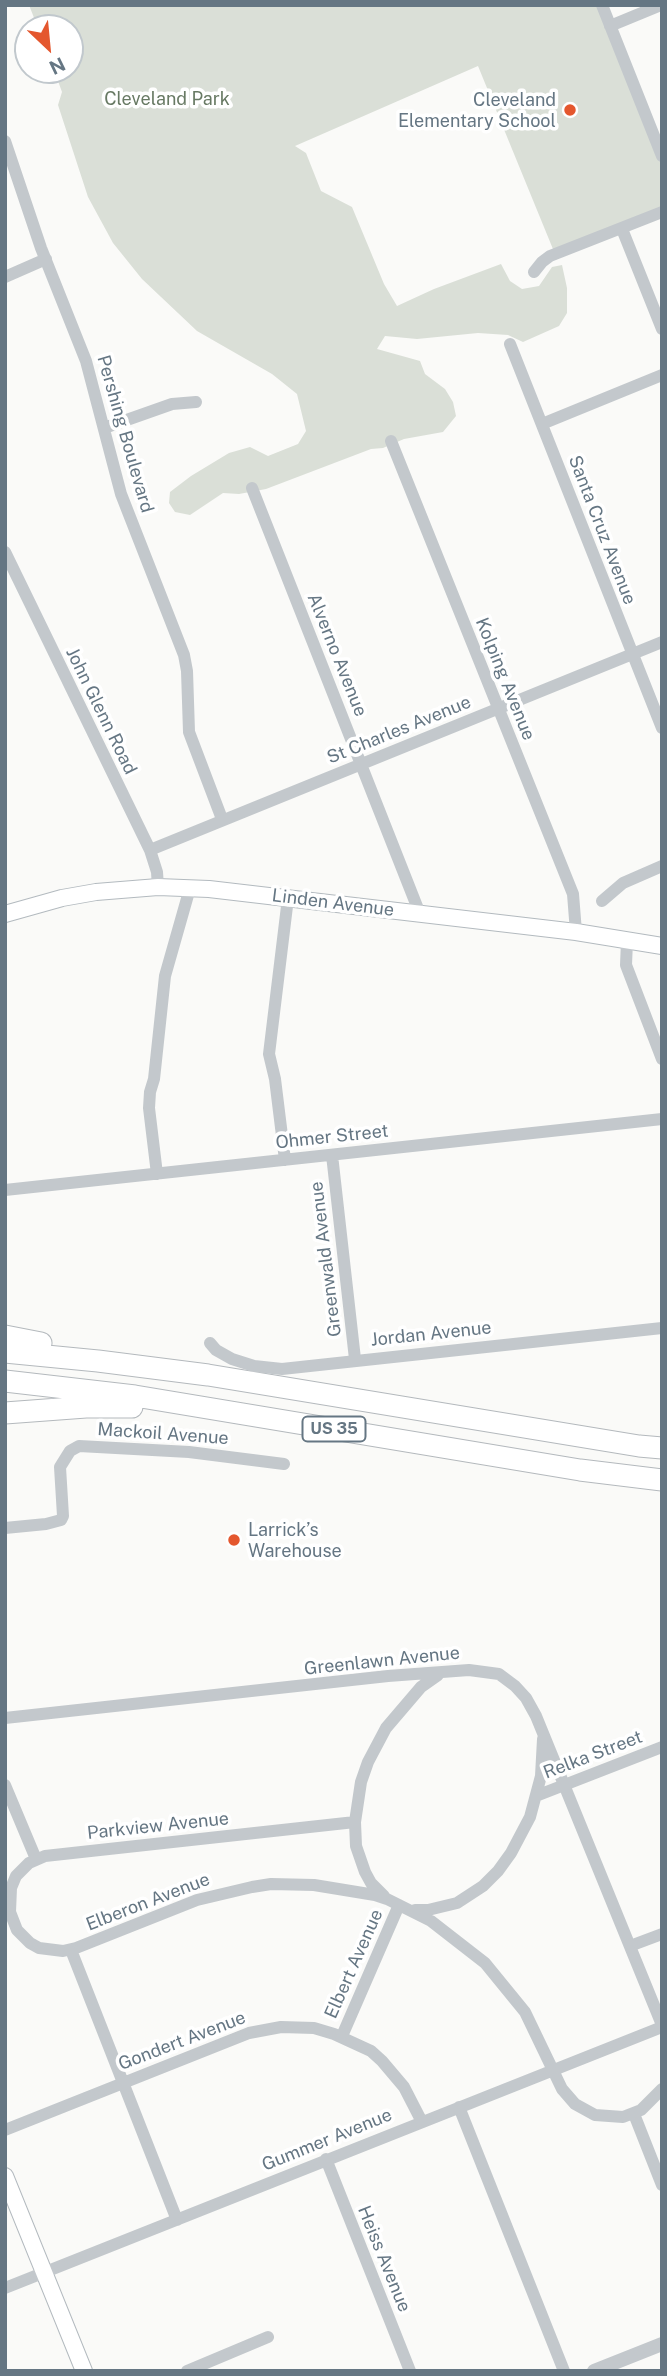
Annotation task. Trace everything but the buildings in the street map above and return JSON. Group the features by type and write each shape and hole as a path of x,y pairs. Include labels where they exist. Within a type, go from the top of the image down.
{"highway":[{"path":"5,1336 173,1371"},
{"name":"US 35","path":"5,1352 173,1371 662,1448"},
{"name":"US 35","path":"5,1381 135,1396 580,1470 662,1480"},
{"path":"5,1413 86,1407 204,1408"}],"main road":[{"name":"Linden Avenue","path":"5,914 84,894 158,887 190,888 576,932 662,946"},
{"path":"5,2176 84,2371"}],"street":[{"path":"602,5 662,156"},
{"path":"610,26 661,5"},
{"name":"Pershing Boulevard","path":"5,141 46,259 86,361 121,494 184,655 189,732 222,820"},
{"path":"534,272 550,256 662,212"},
{"path":"622,229 662,328"},
{"path":"5,277 46,259"},
{"name":"Santa Cruz Avenue","path":"510,344 662,727"},
{"path":"542,424 662,375"},
{"path":"104,428 172,404 196,402"},
{"name":"Kolping Avenue","path":"391,442 573,894 576,932"},
{"name":"Alverno Avenue","path":"252,488 420,914"},
{"name":"John Glenn Road","path":"5,552 8,568 150,850 157,872 158,887"},
{"name":"St Charles Avenue","path":"150,850 662,642"},
{"path":"602,901 623,883 662,866"},
{"path":"157,1174 149,1108 150,1093 154,1079 165,976 190,888"},
{"path":"285,1160 275,1079 269,1054 288,898"},
{"path":"626,942 626,965 662,1059"},
{"name":"Ohmer Street","path":"5,1190 662,1119"},
{"name":"Greenwald Avenue","path":"332,1155 355,1359"},
{"name":"Jordan Avenue","path":"210,1343 232,1359 268,1368 299,1367 662,1328"},
{"name":"Mackoil Avenue","path":"5,1528 61,1520 60,1467 69,1451 79,1446 189,1451 284,1464"},
{"name":"Greenlawn Avenue","path":"5,1718 388,1676 469,1670 499,1674 526,1698 543,1732 662,2026"},
{"path":"443,1673 421,1687 398,1712 376,1745 361,1782 355,1822 356,1846 371,1883 399,1905 445,1908 470,1896 511,1853 530,1817 536,1796 541,1776 543,1732"},
{"name":"Relka Street","path":"536,1796 662,1747"},
{"path":"5,1785 36,1859 22,1869 11,1888 9,1921"},
{"name":"Parkview Avenue","path":"36,1859 59,1854 355,1822"},
{"name":"Elberon Avenue","path":"9,1921 23,1937 40,1948 53,1951 71,1950 197,1900 271,1884 314,1885 399,1905 466,1946 500,1979 525,2012 570,2099 585,2111 610,2117 634,2114"},
{"name":"Elbert Avenue","path":"342,2036 399,1905"},
{"path":"630,1946 662,1934"},
{"path":"71,1950 177,2220"},
{"name":"Gondert Avenue","path":"5,2130 265,2029 297,2026 342,2036 371,2051 393,2073 411,2098 422,2122"},
{"name":"Gummer Avenue","path":"5,2288 662,2026"},
{"path":"662,2089 653,2101 634,2114 662,2185"},
{"path":"459,2107 564,2371"},
{"name":"Heiss Avenue","path":"326,2160 410,2371"},
{"path":"187,2371 268,2337"},
{"path":"594,2371 662,2344"}],"green space":[{"name":"Cleveland Park","path":"29,5 602,5 662,156 662,212 555,254 478,66 295,146 306,153 321,191 352,207 384,284 397,306 501,264 510,281 522,289 539,286 552,267 562,265 567,288 567,313 559,326 523,342 508,335 478,333 417,339 385,336 377,349 420,361 425,374 445,389 453,402 456,416 443,432 404,439 383,448 371,449 266,489 239,494 223,493 190,515 175,512 169,503 170,492 229,453 250,447 268,456 298,444 306,431 297,394 272,374 197,331 142,279 113,243 88,197 58,105 62,92 59,84 84,84 84,14 33,14"}],"place":[{"name":"Cleveland Elementary School","path":"570,110"},
{"name":"Larrick’s Warehouse","path":"234,1540"}]}
